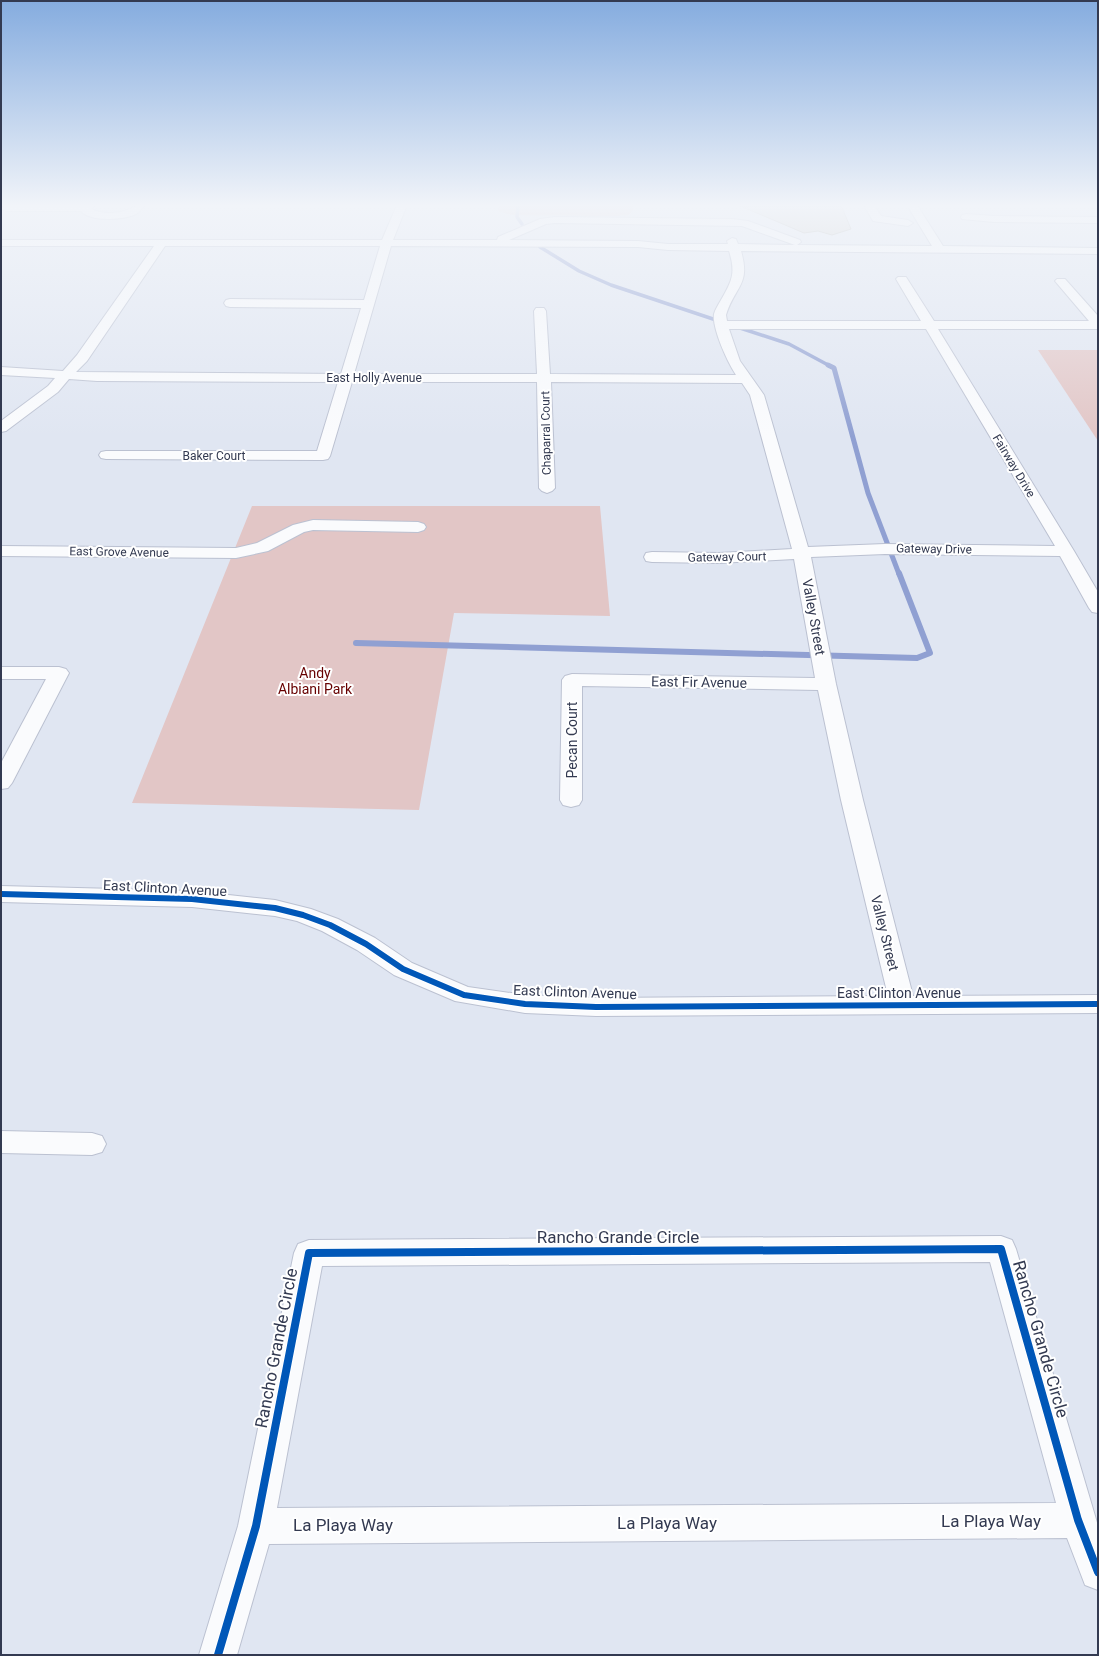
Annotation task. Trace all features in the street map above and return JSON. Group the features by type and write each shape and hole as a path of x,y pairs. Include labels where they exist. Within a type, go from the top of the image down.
{"street":[{"path":"1,428 36,403 82,358 135,282"},
{"path":"347,378 375,282"},
{"name":"Valley Street","path":"738,282 722,309 720,317 735,363 757,395 802,554 826,684 852,800 903,1005"},
{"name":"Fairway Drive","path":"904,282 1066,551 1098,608"},
{"path":"1062,282 1098,324"},
{"path":"230,303 369,304"},
{"name":"Chaparral Court","path":"540,311 544,378 547,488"},
{"path":"722,325 1098,324"},
{"name":"East Holly Avenue","path":"1,371 66,375 347,378 747,379"},
{"name":"Baker Court","path":"106,455 323,456 347,378"},
{"name":"East Grove Avenue","path":"1,551 236,553 262,547 299,528 313,526 418,526"},
{"name":"Gateway Drive","path":"802,554 836,550 885,549 1066,551"},
{"name":"Gateway Court","path":"652,557 719,558 802,554"},
{"path":"1,673 59,674 1,783"},
{"name":"East Fir Avenue","path":"572,680 826,684"},
{"name":"Pecan Court","path":"571,800 572,680"},
{"name":"East Clinton Avenue","path":"1,894 156,899 192,898 275,908 303,915 330,925 366,944 403,968 464,995 525,1004 570,1007 1098,1004"},
{"path":"1,1142 92,1144"},
{"name":"Rancho Grande Circle","path":"218,1655 256,1526 309,1253 1001,1249 1078,1520 1098,1572"},
{"name":"La Playa Way","path":"256,1526 1078,1520"}],"green space":[{"path":"1038,350 1098,350 1098,441"},
{"name":"Andy Albiani Park","path":"252,506 600,506 610,616 454,613 419,810 132,803"}],"waterway":[{"path":"605,282 722,322"},
{"path":"734,326 789,344 830,366"},
{"path":"830,366 834,368 868,493 899,574"},
{"path":"356,643 917,658 930,653 899,573"}],"cycle path":[{"path":"1,894 192,899 275,908 303,915 330,925 366,944 403,969 464,995 525,1004 596,1007 1098,1004"},
{"path":"218,1655 256,1526 309,1253 1001,1249 1078,1520 1098,1572"}]}
